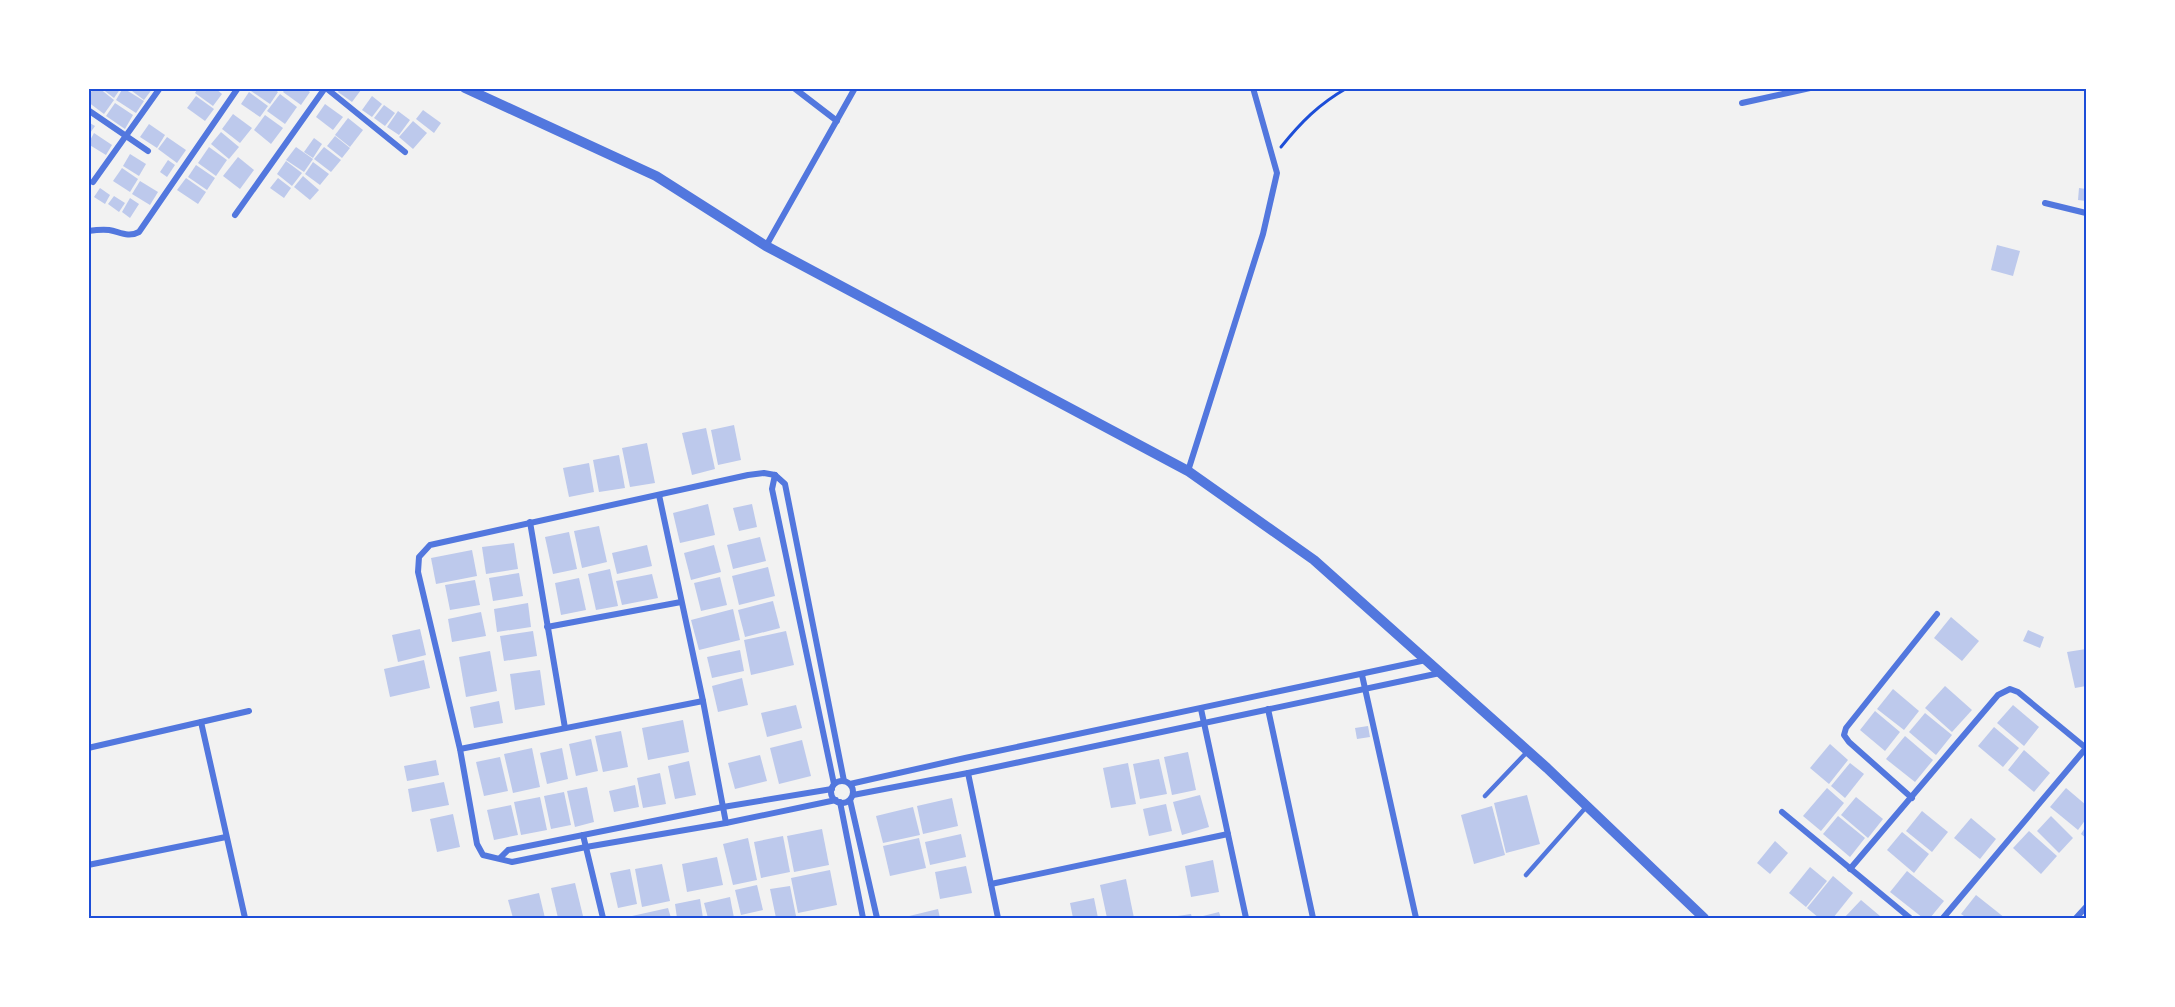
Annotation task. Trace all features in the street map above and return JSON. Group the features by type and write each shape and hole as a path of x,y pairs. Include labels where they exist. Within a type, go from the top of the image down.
{"street":[{"path":"93,182 160,88"},
{"path":"88,231 109,230 124,235 134,235 139,232 238,88"},
{"path":"235,215 325,88 405,152"},
{"path":"465,88 657,177 766,246 1188,471 1314,560 1587,806 1704,918"},
{"path":"794,88 837,121"},
{"path":"766,246 855,88"},
{"path":"1188,471 1263,234 1277,173 1253,88"},
{"path":"1742,103 1810,88"},
{"path":"88,110 148,151"},
{"path":"2045,203 2086,213"},
{"path":"877,918 851,797 853,789 847,783 785,484 775,475 765,473 747,475 429,545 419,557 418,572 460,749 477,844 483,855 488,858 501,858 512,862 838,801 851,797 1440,673"},
{"path":"775,475 772,489 833,786 832,795 838,801 863,918"},
{"path":"659,495 703,701 726,823"},
{"path":"530,522 565,728"},
{"path":"547,627 681,602"},
{"path":"1912,798 1844,735 1846,728 1936,614"},
{"path":"501,858 508,850 833,786 1426,660"},
{"path":"1362,675 1416,918"},
{"path":"1850,869 1998,694 2010,689 2018,692 2086,748 1943,918"},
{"path":"460,749 703,701"},
{"path":"1201,709 1246,918"},
{"path":"1268,709 1313,918"},
{"path":"88,748 249,711"},
{"path":"201,722 245,918"},
{"path":"968,773 998,918"},
{"path":"1782,812 1910,918"},
{"path":"991,884 1228,834"},
{"path":"583,835 603,918"},
{"path":"88,865 226,837"},
{"path":"2076,918 2086,907"}],"lane":[{"path":"1485,796 1527,751"},
{"path":"1526,875 1587,806"}],"path":[{"path":"1273,158 1302,121 1326,100 1347,88"}],"building":[{"path":"94,88 99,88 114,100 104,114 88,102 88,96"},
{"path":"101,88 121,88 114,98"},
{"path":"123,88 144,101 136,113 116,100"},
{"path":"128,88 153,88 144,100"},
{"path":"198,88 215,88 222,94 213,106 195,93"},
{"path":"253,88 273,88 278,92 270,104 251,91"},
{"path":"286,88 304,88 310,92 301,105 283,92"},
{"path":"340,88 359,88 361,90 352,102 338,92"},
{"path":"249,92 268,106 260,117 241,104"},
{"path":"280,94 297,107 285,124 267,111"},
{"path":"196,96 214,109 205,121 187,108"},
{"path":"372,96 382,104 372,117 362,110"},
{"path":"115,103 133,115 125,129 106,116"},
{"path":"325,104 343,117 333,130 316,117"},
{"path":"384,105 395,113 385,126 374,118"},
{"path":"423,110 441,123 434,133 416,119"},
{"path":"398,111 410,120 399,135 387,127"},
{"path":"233,114 252,128 240,143 222,129"},
{"path":"265,115 283,128 271,144 254,130"},
{"path":"348,118 363,130 350,147 335,135"},
{"path":"413,121 427,133 413,149 399,137"},
{"path":"88,122 95,126 88,136"},
{"path":"149,124 165,135 157,148 140,137"},
{"path":"221,132 239,147 229,159 211,144"},
{"path":"94,133 112,145 106,155 88,144"},
{"path":"335,136 350,148 342,158 327,146"},
{"path":"167,137 186,150 177,163 158,149"},
{"path":"314,138 322,144 313,158 304,152"},
{"path":"209,147 227,160 216,176 198,163"},
{"path":"296,147 313,159 304,172 286,160"},
{"path":"324,147 341,160 331,172 314,159"},
{"path":"130,154 146,164 139,176 123,166"},
{"path":"238,157 254,170 240,189 223,176"},
{"path":"168,160 175,165 167,177 160,172"},
{"path":"286,161 302,173 292,186 277,174"},
{"path":"313,162 329,174 320,185 305,174"},
{"path":"196,165 215,178 207,190 188,177"},
{"path":"122,168 138,179 130,192 113,181"},
{"path":"303,176 319,190 310,200 294,187"},
{"path":"186,178 206,192 198,204 177,190"},
{"path":"278,178 291,188 284,198 270,188"},
{"path":"140,181 158,192 150,205 132,194"},
{"path":"100,188 110,195 105,204 94,197"},
{"path":"2079,188 2086,189 2086,201 2078,200"},
{"path":"114,196 125,203 119,212 108,204"},
{"path":"130,198 139,204 130,218 122,212"},
{"path":"1997,245 2020,251 2013,276 1991,270"},
{"path":"734,425 741,460 718,465 711,430"},
{"path":"706,428 715,469 692,475 682,433"},
{"path":"647,443 655,483 630,487 622,448"},
{"path":"619,455 625,488 599,492 593,460"},
{"path":"589,463 594,492 569,497 563,468"},
{"path":"708,504 715,535 680,543 673,513"},
{"path":"752,504 757,527 739,531 733,508"},
{"path":"599,526 607,562 582,568 574,531"},
{"path":"569,532 577,569 553,574 545,537"},
{"path":"760,537 766,561 733,569 727,545"},
{"path":"514,543 518,569 486,574 482,547"},
{"path":"647,545 652,566 617,574 612,553"},
{"path":"714,545 721,572 691,580 684,553"},
{"path":"472,550 477,576 436,584 431,558"},
{"path":"768,567 775,596 739,605 732,576"},
{"path":"610,569 618,606 596,610 588,574"},
{"path":"519,573 523,596 493,601 489,578"},
{"path":"652,574 658,598 622,605 616,581"},
{"path":"720,577 727,605 701,611 694,583"},
{"path":"579,578 586,610 561,615 555,583"},
{"path":"475,580 480,605 450,610 445,585"},
{"path":"773,601 780,628 745,637 738,610"},
{"path":"528,603 531,627 497,632 494,609"},
{"path":"733,609 740,640 699,650 691,620"},
{"path":"481,612 486,636 452,642 448,619"},
{"path":"1951,617 1979,641 1962,661 1934,638"},
{"path":"420,629 426,655 398,662 392,635"},
{"path":"2028,630 2044,637 2040,648 2023,641"},
{"path":"533,631 537,656 504,661 500,636"},
{"path":"786,631 794,665 751,675 744,640"},
{"path":"2086,649 2086,686 2075,688 2067,652"},
{"path":"740,650 744,671 712,678 707,657"},
{"path":"490,651 497,691 466,697 459,657"},
{"path":"424,660 430,688 390,697 384,669"},
{"path":"540,670 545,705 515,710 510,674"},
{"path":"742,678 748,705 718,712 712,686"},
{"path":"1945,686 1972,710 1952,732 1925,708"},
{"path":"1893,689 1919,711 1904,730 1877,709"},
{"path":"499,701 503,723 474,728 470,707"},
{"path":"796,705 802,728 767,737 761,713"},
{"path":"2013,705 2039,727 2024,746 1997,723"},
{"path":"1875,711 1900,732 1885,751 1860,730"},
{"path":"1925,713 1952,735 1936,755 1909,732"},
{"path":"683,720 689,752 648,760 642,728"},
{"path":"1368,726 1370,737 1357,739 1355,728"},
{"path":"1994,727 2019,748 2003,767 1978,746"},
{"path":"621,731 628,767 603,772 595,736"},
{"path":"1905,736 1933,760 1915,782 1886,759"},
{"path":"591,739 598,771 576,776 569,744"},
{"path":"802,740 811,776 779,784 770,748"},
{"path":"1830,744 1848,760 1829,784 1810,768"},
{"path":"532,748 540,787 513,793 504,754"},
{"path":"562,748 568,779 547,784 540,753"},
{"path":"2024,750 2050,773 2034,792 2008,770"},
{"path":"1188,752 1196,790 1172,795 1164,757"},
{"path":"760,755 767,781 735,789 728,763"},
{"path":"500,757 508,791 484,796 476,762"},
{"path":"1159,759 1167,794 1140,799 1133,764"},
{"path":"436,760 439,775 407,781 404,766"},
{"path":"689,761 696,795 675,799 668,766"},
{"path":"1128,763 1136,804 1111,808 1103,768"},
{"path":"1850,763 1864,774 1845,798 1831,786"},
{"path":"660,773 666,804 643,808 637,778"},
{"path":"444,782 449,805 412,812 408,789"},
{"path":"635,785 639,807 614,812 609,791"},
{"path":"587,787 594,822 575,827 567,791"},
{"path":"1827,788 1844,803 1821,831 1803,816"},
{"path":"2066,788 2086,805 2086,819 2078,830 2050,807"},
{"path":"564,792 571,825 551,829 544,796"},
{"path":"1200,795 1209,827 1182,835 1173,802"},
{"path":"1527,795 1540,844 1506,853 1494,803"},
{"path":"540,797 547,830 521,835 514,802"},
{"path":"1856,797 1883,819 1868,838 1841,815"},
{"path":"952,798 958,826 923,834 917,806"},
{"path":"1166,804 1172,831 1149,836 1143,809"},
{"path":"511,805 518,835 494,840 487,810"},
{"path":"1492,806 1505,855 1474,864 1461,815"},
{"path":"913,807 920,835 883,843 876,816"},
{"path":"1922,811 1948,832 1932,852 1906,831"},
{"path":"453,814 460,847 437,852 430,819"},
{"path":"1838,816 1865,838 1850,857 1823,834"},
{"path":"2051,816 2073,838 2059,853 2037,831"},
{"path":"1971,818 1996,839 1980,859 1954,838"},
{"path":"2086,826 2086,838 2081,834"},
{"path":"822,829 829,865 794,872 787,836"},
{"path":"2029,831 2057,856 2041,874 2013,848"},
{"path":"1902,832 1929,854 1914,873 1887,850"},
{"path":"961,834 966,857 930,865 925,842"},
{"path":"783,836 790,872 761,878 754,842"},
{"path":"748,838 757,880 733,885 723,844"},
{"path":"919,838 926,868 890,876 883,846"},
{"path":"1775,841 1788,853 1770,874 1757,863"},
{"path":"717,857 723,885 687,892 682,864"},
{"path":"1213,860 1219,892 1191,897 1185,866"},
{"path":"662,864 670,901 642,907 635,869"},
{"path":"966,866 972,893 940,899 935,872"},
{"path":"1810,867 1827,881 1806,907 1789,893"},
{"path":"630,869 637,904 618,908 610,873"},
{"path":"830,870 837,905 798,913 791,878"},
{"path":"1907,871 1944,901 1930,918 1923,918 1890,892"},
{"path":"1833,876 1853,893 1833,918 1819,918 1807,908"},
{"path":"1126,879 1134,918 1107,918 1100,885"},
{"path":"575,883 583,916 558,918 551,888"},
{"path":"757,885 763,910 741,915 735,890"},
{"path":"790,886 796,916 776,918 770,889"},
{"path":"539,893 545,918 513,918 508,900"},
{"path":"1976,895 2005,918 1967,918 1961,914"},
{"path":"730,897 734,918 708,918 704,903"},
{"path":"1094,898 1098,918 1073,918 1070,903"},
{"path":"700,899 703,918 677,918 675,904"},
{"path":"1861,900 1880,916 1878,918 1844,918"},
{"path":"668,908 671,918 632,918 632,916"},
{"path":"938,909 940,918 901,918"},
{"path":"1219,912 1221,918 1195,918"},
{"path":"1191,914 1192,918 1171,918 1171,917"}]}
